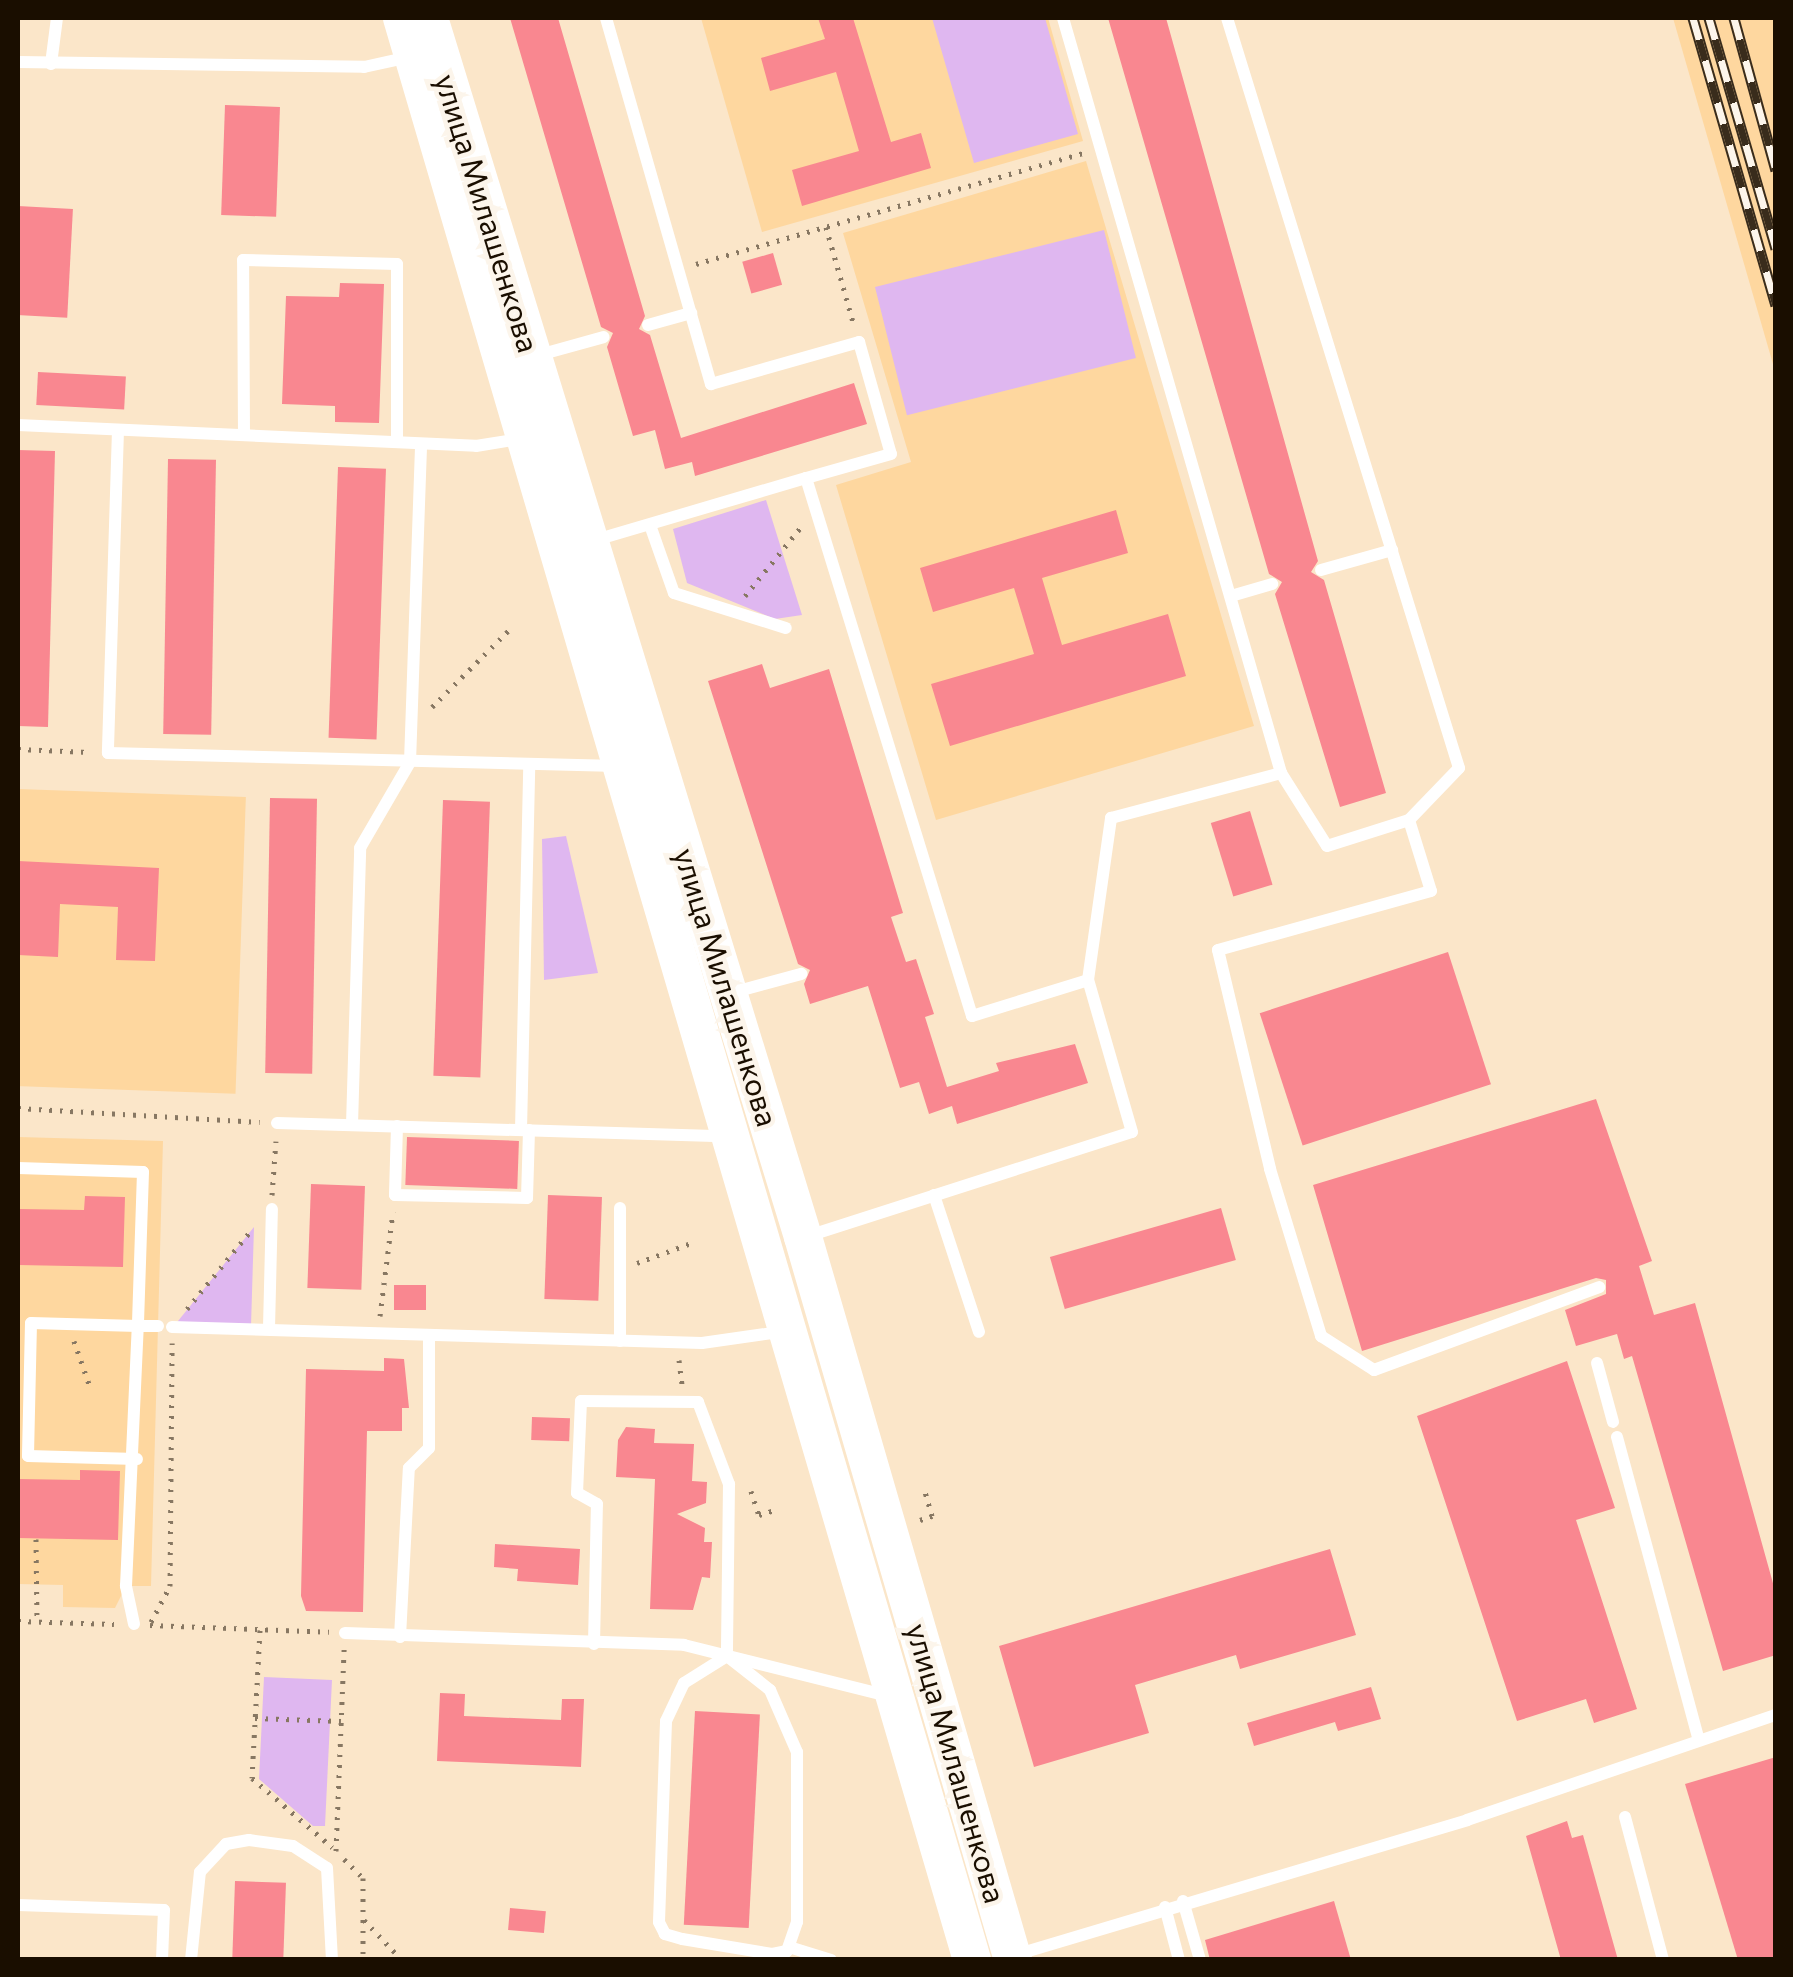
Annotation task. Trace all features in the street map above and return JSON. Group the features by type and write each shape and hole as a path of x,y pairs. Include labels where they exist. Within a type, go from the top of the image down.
{"main road":[{"name":"улица Милашенкова","path":"402,18 970,1959"},
{"name":"улица Милашенкова","path":"429,18 803,1237 1013,1958"}],"lane":[{"path":"51,64 56,18"},
{"path":"590,542 891,454 858,342 711,384 606,18"},
{"path":"1064,18 1280,774 1327,846 1409,820 1459,768 1227,18"},
{"path":"18,62 364,67 413,56"},
{"path":"244,434 243,260 397,264 397,442"},
{"path":"648,326 691,313"},
{"path":"533,357 604,337"},
{"path":"18,425 421,444 526,438"},
{"path":"118,430 108,753 622,766"},
{"path":"352,1125 360,848 410,762 421,444"},
{"path":"806,478 972,1016 1088,980"},
{"path":"650,525 674,593 786,628"},
{"path":"1321,570 1392,550"},
{"path":"1231,596 1272,584"},
{"path":"397,1126 395,1194 527,1198 528,766"},
{"path":"803,1237 1132,1132 1088,980 1111,818 1280,774"},
{"path":"1409,820 1432,891 1218,950 1270,1169 1321,1336 1374,1370 1599,1287"},
{"path":"729,994 801,974"},
{"path":"278,1123 731,1136"},
{"path":"18,1168 143,1172 137,1459 126,1586 134,1624"},
{"path":"934,1196 979,1332"},
{"path":"620,1208 620,1341"},
{"path":"269,1328 272,1209"},
{"path":"137,1459 28,1456 31,1323 678,1342 788,1331"},
{"path":"400,1637 409,1468 428,1448 429,1335"},
{"path":"1597,1363 1613,1422"},
{"path":"594,1644 597,1504 577,1493 581,1401 698,1402 729,1484 727,1656"},
{"path":"1617,1436 1699,1740"},
{"path":"345,1633 684,1644 896,1698"},
{"path":"727,1656 684,1683 666,1721 659,1922 664,1934 682,1940 772,1954 790,1947 831,1960"},
{"path":"727,1656 770,1690 797,1752 797,1922 790,1947"},
{"path":"1013,1958 1183,1901 1467,1820 1776,1715"},
{"path":"1625,1816 1663,1960"},
{"path":"190,1960 200,1872 226,1844 294,1846 328,1868 332,1960"},
{"path":"1183,1901 1200,1960"},
{"path":"18,1905 164,1910 162,1960"},
{"path":"1165,1907 1179,1960"}],"path":[{"path":"678,269 1101,148"},
{"path":"826,227 858,342"},
{"path":"733,611 816,509"},
{"path":"411,726 513,626"},
{"path":"18,749 108,753"},
{"path":"18,1108 278,1123 272,1209 165,1327 170,1586 150,1625"},
{"path":"377,1334 395,1194"},
{"path":"620,1270 694,1242"},
{"path":"69,1324 89,1384"},
{"path":"678,1342 683,1402"},
{"path":"750,1491 759,1515 777,1510"},
{"path":"920,1520 932,1516 925,1492"},
{"path":"36,1539 37,1622"},
{"path":"18,1621 345,1633 334,1848 328,1868"},
{"path":"260,1630 252,1778 364,1878 363,1960"},
{"path":"256,1718 341,1720"},
{"path":"364,1920 402,1960"}],"shaded area":[{"path":"701,18 1048,18 1083,141 762,232"},
{"path":"932,18 1045,18 1078,134 974,163"},
{"path":"1673,18 1775,18 1775,371"},
{"path":"1086,161 1254,726 936,820 836,485 911,462 843,233"},
{"path":"1104,230 1136,358 907,415 875,287"},
{"path":"766,500 802,615 775,619 687,583 673,529"},
{"path":"18,789 246,797 235,1094 18,1086"},
{"path":"566,836 598,973 544,980 542,839"},
{"path":"18,1137 163,1141 151,1586 126,1586 115,1608 63,1607 63,1585 18,1584"},
{"path":"254,1227 251,1326 174,1326"},
{"path":"264,1677 332,1680 325,1826 313,1826 259,1779"}],"building":[{"path":"510,18 558,18 645,316 639,329 650,335 681,438 854,383 867,424 695,476 692,462 665,469 655,430 633,436 607,347 613,333 601,327"},
{"path":"818,18 853,18 891,142 921,133 931,168 802,206 792,170 859,151 836,72 770,91 761,58 825,39"},
{"path":"1108,18 1166,18 1318,561 1311,572 1324,580 1386,793 1340,807 1275,594 1282,582 1269,574"},
{"path":"225,105 280,107 276,217 221,215"},
{"path":"18,206 73,209 67,318 18,315"},
{"path":"773,253 782,285 751,294 742,262"},
{"path":"340,283 384,284 379,423 335,422 335,406 282,404 286,296 339,297"},
{"path":"38,372 126,377 124,410 36,405"},
{"path":"18,450 55,451 48,727 18,726"},
{"path":"168,459 216,460 211,735 163,734"},
{"path":"338,467 386,469 377,740 329,738"},
{"path":"1116,510 1128,553 1042,578 1062,645 1168,614 1186,676 950,746 931,684 1034,654 1014,588 933,612 920,568"},
{"path":"762,664 770,688 829,669 903,913 891,917 906,962 916,959 934,1014 925,1017 947,1087 999,1071 996,1063 1075,1044 1088,1083 957,1124 952,1106 929,1114 919,1082 900,1088 868,986 810,1004 804,984 810,970 798,964 708,681"},
{"path":"270,798 317,799 312,1074 265,1073"},
{"path":"443,800 490,802 480,1077 433,1076"},
{"path":"1250,811 1273,885 1233,897 1211,823"},
{"path":"18,861 159,868 155,961 116,960 118,907 60,904 58,957 18,955"},
{"path":"1448,952 1491,1084 1303,1145 1260,1013"},
{"path":"1596,1099 1652,1261 1639,1266 1654,1315 1695,1303 1776,1594 1776,1655 1723,1671 1632,1356 1624,1359 1617,1334 1576,1346 1565,1310 1606,1294 1606,1280 1596,1278 1362,1351 1313,1185"},
{"path":"407,1137 519,1141 517,1189 405,1185"},
{"path":"311,1184 365,1186 361,1290 307,1288"},
{"path":"548,1195 602,1197 598,1301 544,1299"},
{"path":"85,1196 125,1197 123,1267 18,1265 18,1209 84,1210"},
{"path":"1221,1208 1236,1260 1065,1309 1050,1257"},
{"path":"394,1285 426,1285 426,1310 394,1310"},
{"path":"384,1358 404,1359 409,1408 402,1408 402,1431 367,1431 363,1612 306,1611 301,1596 306,1369 384,1371"},
{"path":"1567,1361 1615,1508 1576,1520 1637,1709 1594,1723 1586,1699 1517,1721 1417,1416"},
{"path":"532,1417 570,1418 569,1441 531,1440"},
{"path":"626,1427 655,1429 654,1443 694,1444 692,1481 707,1482 706,1503 677,1514 705,1528 704,1542 712,1542 710,1578 702,1577 693,1610 650,1609 655,1479 616,1477 618,1440"},
{"path":"80,1470 120,1471 118,1540 18,1538 18,1479 80,1480"},
{"path":"495,1544 580,1549 578,1585 517,1581 518,1569 494,1567"},
{"path":"1330,1549 1356,1635 1240,1669 1236,1655 1135,1685 1149,1733 1034,1767 999,1646"},
{"path":"1371,1687 1381,1719 1338,1731 1335,1722 1254,1746 1247,1723"},
{"path":"440,1693 465,1694 464,1716 561,1720 562,1699 584,1699 581,1767 437,1761"},
{"path":"695,1711 760,1714 749,1928 684,1925"},
{"path":"1776,1757 1776,1960 1738,1960 1685,1784"},
{"path":"1567,1821 1572,1838 1583,1835 1618,1960 1561,1960 1526,1836"},
{"path":"235,1881 286,1883 283,1960 232,1960"},
{"path":"1334,1901 1351,1960 1210,1960 1205,1940"},
{"path":"510,1908 546,1911 544,1933 508,1930"}],"railway":[{"path":"1693,18 1776,305"},
{"path":"1709,18 1776,248"},
{"path":"1734,18 1776,170"}]}
